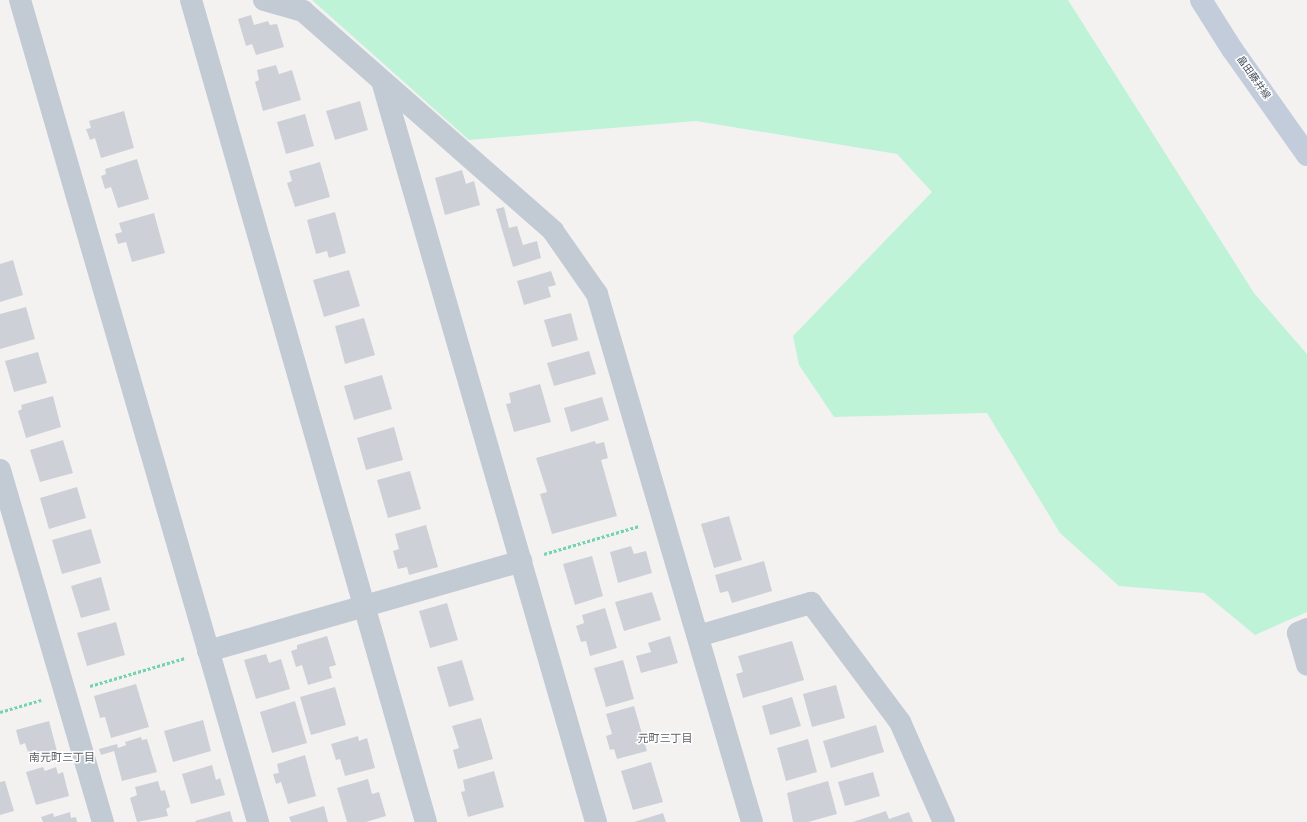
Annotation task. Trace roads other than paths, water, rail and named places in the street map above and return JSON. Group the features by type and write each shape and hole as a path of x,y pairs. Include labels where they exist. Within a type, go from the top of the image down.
{"main road":[{"name":"畠田藤井線","path":"1201,0 1232,49 1307,155"}],"street":[{"path":"20,0 258,822"},
{"path":"191,0 426,822"},
{"path":"264,0 304,11 553,232 597,294 752,822"},
{"path":"382,81 596,822"},
{"path":"0,470 103,822"},
{"path":"208,651 521,561"},
{"path":"698,636 811,603 900,722 944,822"},
{"path":"1307,629 1298,633 1307,665"}],"district":[{"name":"元町三丁目","path":"665,739"},
{"name":"南元町三丁目","path":"62,758"}]}
